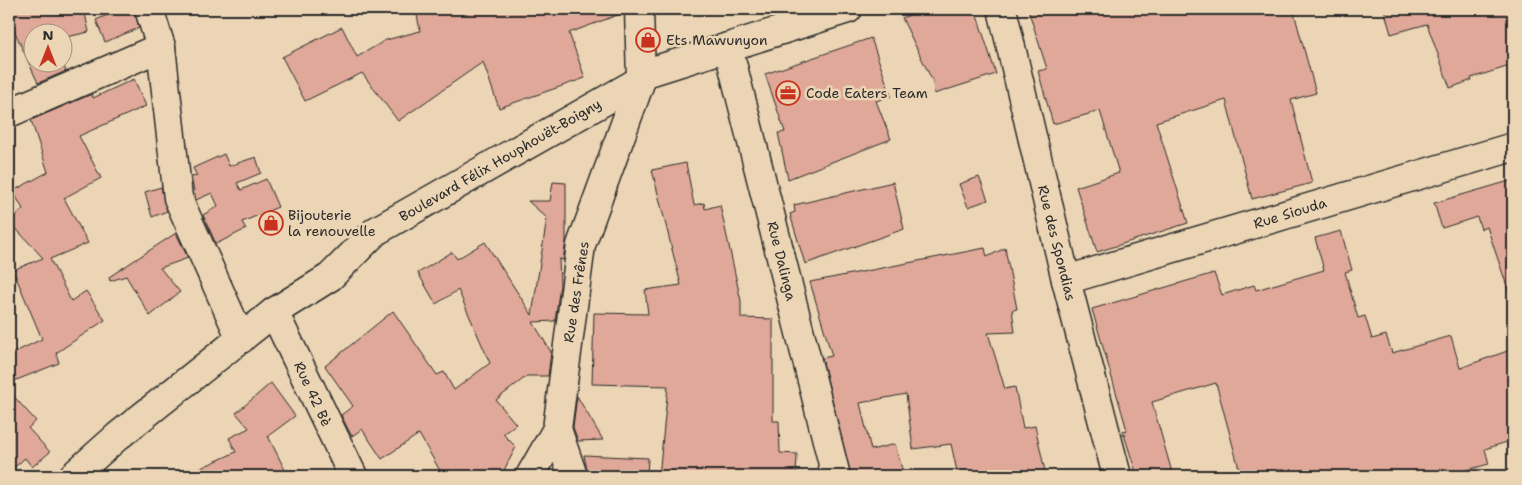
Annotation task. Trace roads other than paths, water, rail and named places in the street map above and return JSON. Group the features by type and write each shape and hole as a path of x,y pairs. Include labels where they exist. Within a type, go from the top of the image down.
{"street":[{"path":"149,9 161,48 178,198 241,339"},
{"path":"639,9 641,80"},
{"name":"Boulevard Félix Houphouët-Boigny","path":"72,476 118,436 274,312 330,277 376,231 641,80 643,74 848,9"},
{"name":"Rue des Spondias","path":"1002,9 1066,280 1118,476"},
{"name":"Rue Dalinga","path":"728,46 836,476"},
{"path":"9,113 161,48"},
{"name":"Rue des Frênes","path":"530,476 557,429 582,245 641,80"},
{"name":"Rue Siouda","path":"1066,280 1513,147"},
{"name":"Rue 42 Bè","path":"274,312 353,476"},
{"path":"557,429 573,476"}],"place":[{"name":"Ets Mawunyon","path":"648,40"},
{"name":"Code Eaters Team","path":"788,93"},
{"name":"Bijouterie la renouvelle","path":"271,223"}]}
